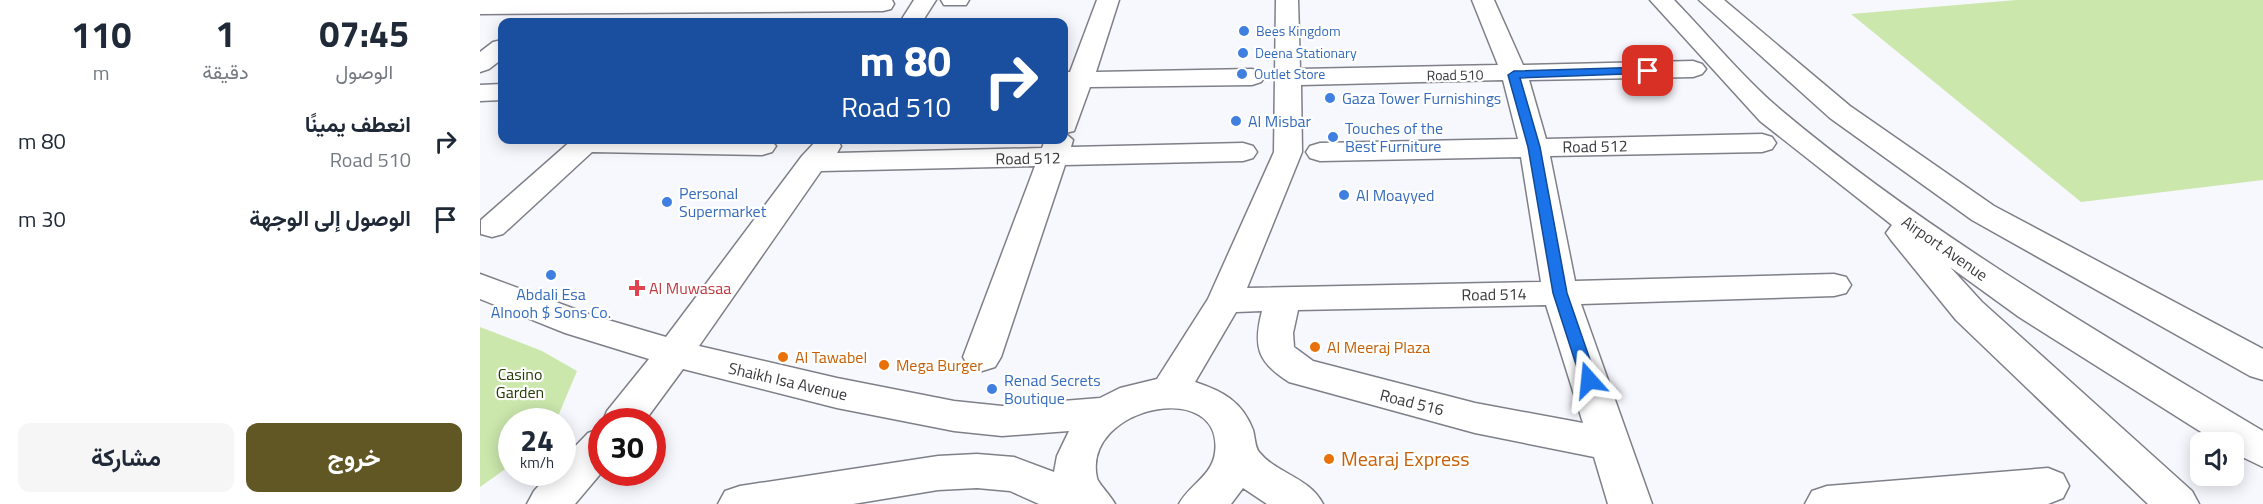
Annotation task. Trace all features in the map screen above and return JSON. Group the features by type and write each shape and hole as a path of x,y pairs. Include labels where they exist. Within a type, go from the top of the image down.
{"street":[{"path":"914,18 925,0"},
{"path":"952,0 958,0"},
{"path":"1068,99 1071,80 1108,0"},
{"path":"1169,392 1225,300 1288,152 1287,0"},
{"path":"1483,0 1514,75 1534,147 1560,293 1630,504"},
{"name":"Airport Avenue","path":"1660,0 1770,115 1867,193 2031,308 2263,451"},
{"path":"1710,0 1840,112 1983,213 2263,366"},
{"path":"540,18 560,3"},
{"path":"480,7 560,3 883,4"},
{"path":"715,18 732,3"},
{"path":"480,64 498,50"},
{"name":"Road 510","path":"1289,77 1514,75 1693,69"},
{"path":"1071,80 1252,77"},
{"path":"480,93 498,92"},
{"name":"Road 512","path":"1320,152 1762,143"},
{"path":"492,227 583,144"},
{"path":"692,144 762,146"},
{"path":"982,357 1056,148"},
{"name":"Road 512","path":"822,151 1056,148 1243,152"},
{"path":"632,408 822,151"},
{"path":"1867,193 1969,310 2178,504"},
{"name":"Road 514","path":"1225,300 1834,285"},
{"name":"Shaikh Isa Avenue","path":"480,286 578,324 674,354 837,393 954,416 1002,421 1106,413"},
{"name":"Road 516","path":"1283,298 1273,344 1282,361 1302,372 1475,418 1611,444"},
{"path":"1093,504 1080,491 1074,464 1084,437 1106,413 1147,394 1169,392 1198,396 1221,410 1235,430 1236,456 1229,477 1212,496 1201,504"},
{"path":"1236,456 1252,472 1301,504"},
{"path":"549,504 588,460"},
{"path":"740,504 938,473 977,471 1014,474 1083,504"},
{"path":"1827,504 2048,486"}],"green space":[{"path":"2016,0 2263,0 2263,180 2081,202 1851,14"},
{"name":"Casino Garden","path":"480,327 542,351 577,371 561,408 498,408 498,474 480,487"}],"place":[{"name":"Bees Kingdom","path":"1244,31"},
{"name":"Deena Stationary","path":"1243,53"},
{"name":"Outlet Store","path":"1242,74"},
{"name":"Gaza Tower Furnishings","path":"1330,98"},
{"name":"Al Misbar","path":"1236,121"},
{"name":"Touches of the Best Furniture","path":"1333,137"},
{"name":"Al Moayyed","path":"1344,195"},
{"name":"Personal Supermarket","path":"667,202"},
{"name":"Abdali Esa Alnooh $ Sons Co.","path":"551,275"},
{"name":"Al Muwasaa","path":"637,288"},
{"name":"Al Meeraj Plaza","path":"1315,347"},
{"name":"Al Tawabel","path":"783,357"},
{"name":"Mega Burger","path":"884,365"},
{"name":"Renad Secrets Boutique","path":"992,389"},
{"name":"Mearaj Express","path":"1329,459"}],"route":[{"path":"1589,380 1560,293 1534,147 1514,75 1648,71"}]}
